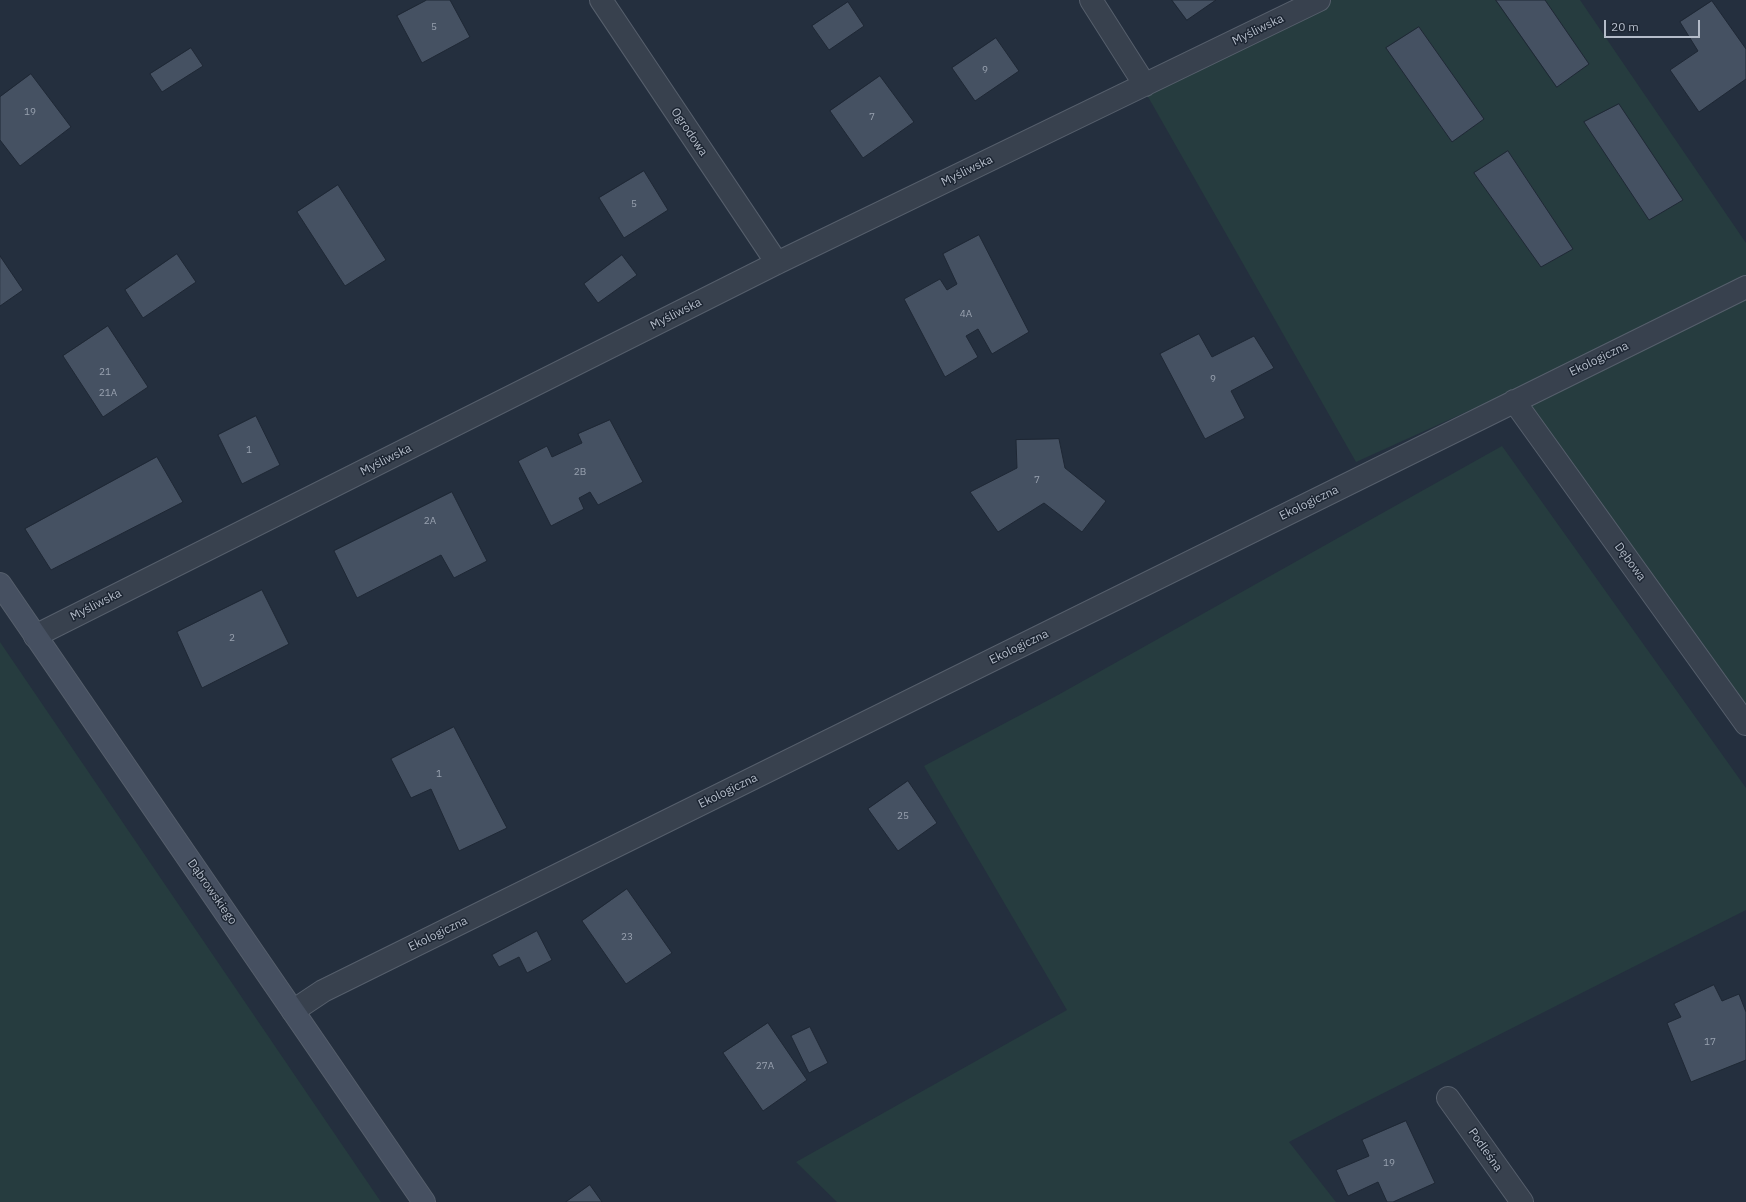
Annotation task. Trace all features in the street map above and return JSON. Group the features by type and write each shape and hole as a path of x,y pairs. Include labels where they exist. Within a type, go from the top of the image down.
{"street":[{"name":"Ogrodowa","path":"601,0 777,263"},
{"path":"1091,0 1145,85"},
{"name":"Myśliwska","path":"36,636 777,263 1319,0"},
{"name":"Ekologiczna","path":"293,1010 323,991 1746,287"},
{"name":"Dębowa","path":"1514,401 1746,724"},
{"name":"Dąbrowskiego","path":"0,584 424,1202"},
{"name":"Podleśna","path":"1448,1098 1522,1202"}],"green space":[{"path":"1332,0 1580,0 1746,243 1746,285 1356,462 1147,95"},
{"path":"1746,289 1746,704 1514,401"},
{"path":"1502,446 1746,788 1746,910 1289,1142 1336,1202 837,1202 796,1162 1067,1010 924,766 1058,695"},
{"path":"0,642 381,1202 0,1202"}],"building":[{"path":"427,0 450,0 470,37 422,63 397,16"},
{"path":"1172,0 1216,0 1187,20"},
{"path":"1496,0 1545,0 1589,64 1557,87"},
{"path":"1712,1 1746,49 1746,79 1699,112 1670,70 1698,51 1680,22"},
{"path":"848,2 864,26 829,50 812,26"},
{"path":"1419,27 1484,119 1452,142 1386,48"},
{"path":"996,38 1019,71 975,101 952,68"},
{"path":"191,48 203,66 162,92 150,74"},
{"path":"31,74 71,127 20,166 0,140 0,97"},
{"path":"880,76 914,122 863,158 830,111"},
{"path":"1619,104 1683,200 1649,220 1584,122"},
{"path":"1508,151 1573,249 1541,267 1474,173"},
{"path":"644,171 668,210 624,238 599,198"},
{"path":"338,185 386,260 345,286 297,212"},
{"path":"979,235 1029,332 992,354 978,329 966,336 978,357 945,377 904,299 940,279 947,290 957,284 943,254"},
{"path":"177,254 196,282 143,318 125,290"},
{"path":"622,255 637,275 598,303 584,284"},
{"path":"0,256 23,290 0,306"},
{"path":"108,326 148,387 103,417 63,356"},
{"path":"1199,334 1212,357 1254,336 1274,368 1231,391 1245,418 1205,439 1160,354"},
{"path":"256,416 280,465 242,484 218,435"},
{"path":"610,420 643,482 598,505 590,492 579,498 584,509 551,526 518,461 547,446 552,457 582,443 578,434"},
{"path":"1059,439 1065,468 1106,501 1082,532 1044,503 998,532 970,492 1017,468 1016,440"},
{"path":"157,457 183,502 51,570 25,529"},
{"path":"452,492 487,561 454,578 441,555 357,598 334,551"},
{"path":"262,590 289,644 202,688 177,632"},
{"path":"454,727 507,828 459,851 431,789 411,798 391,759"},
{"path":"908,781 937,823 898,851 868,809"},
{"path":"627,889 672,953 626,984 582,921"},
{"path":"537,931 552,960 527,973 519,957 499,967 492,955"},
{"path":"1714,985 1722,1001 1739,994 1746,1012 1746,1060 1691,1082 1667,1023 1681,1017 1674,1004"},
{"path":"768,1023 807,1080 763,1111 723,1053"},
{"path":"810,1027 828,1063 809,1073 791,1036"},
{"path":"1406,1121 1435,1183 1393,1202 1387,1202 1378,1182 1348,1196 1336,1170 1369,1156 1362,1140"},
{"path":"590,1185 602,1202 566,1202"}]}
